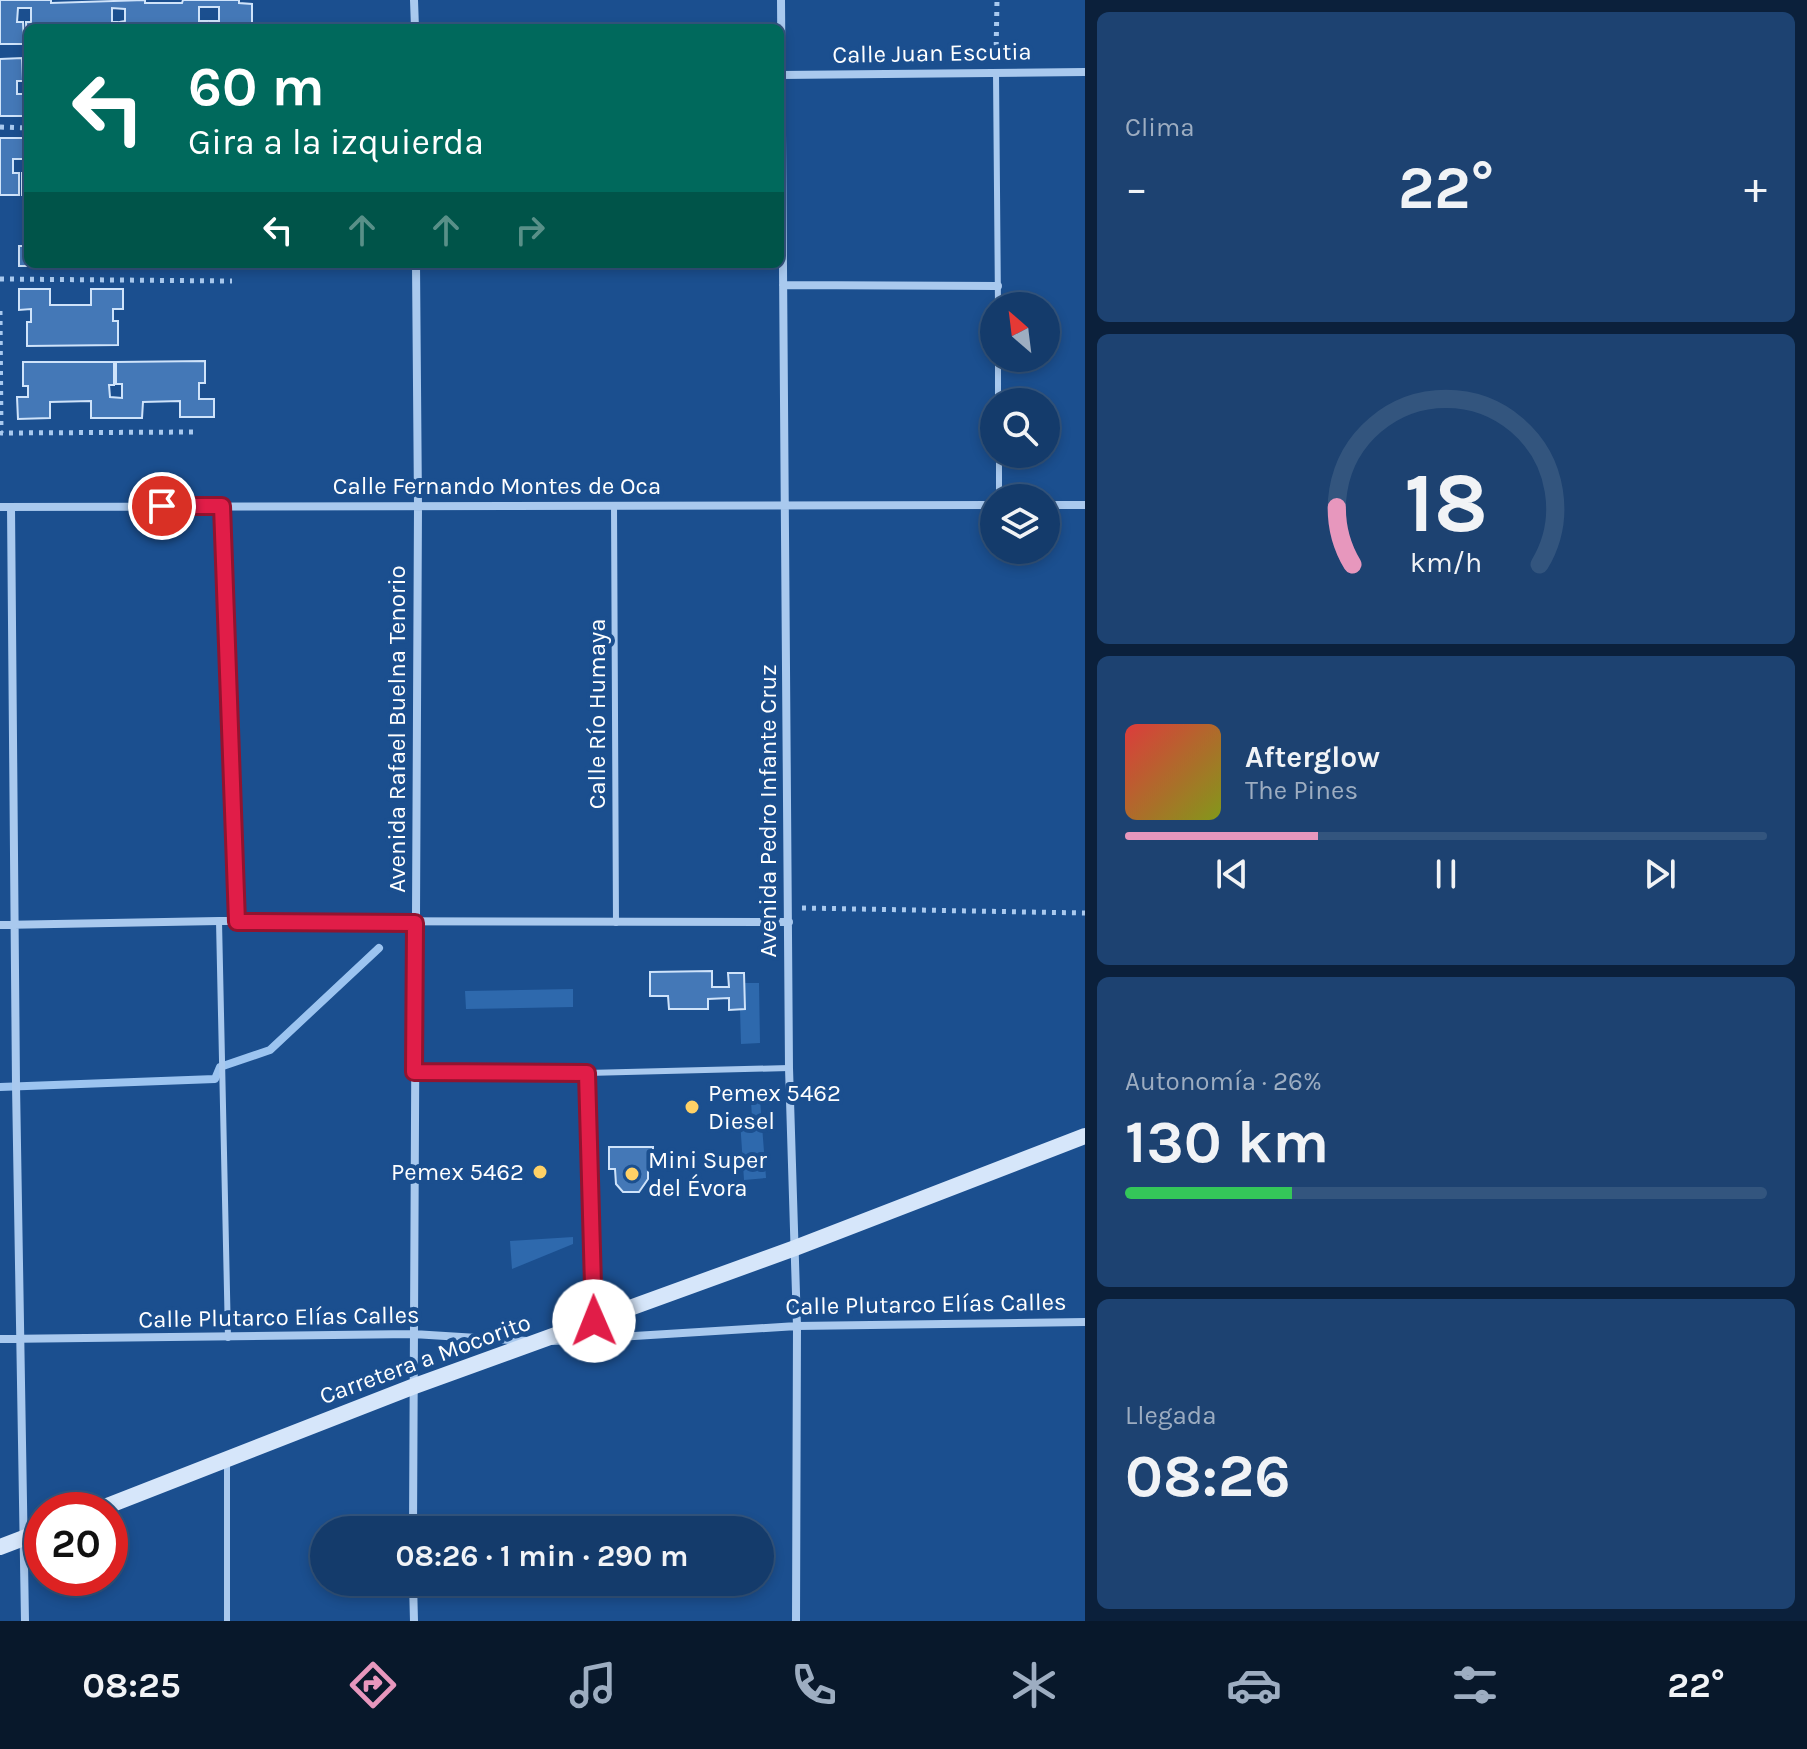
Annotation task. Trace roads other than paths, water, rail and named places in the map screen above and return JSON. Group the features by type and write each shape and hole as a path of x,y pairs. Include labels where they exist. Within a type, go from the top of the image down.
{"main road":[{"name":"Carretera a Mocorito","path":"128,1498 412,1387 795,1248 1085,1136"},
{"path":"0,1547 24,1537"}],"street":[{"path":"414,0 415,24"},
{"name":"Avenida Pedro Infante Cruz","path":"781,0 781,24"},
{"name":"Calle Juan Escutia","path":"784,75 1085,72"},
{"name":"Avenida Rafael Buelna Tenorio","path":"413,1516 418,506 416,268"},
{"name":"Avenida Pedro Infante Cruz","path":"783,268 789,1068 797,1326 796,1621"},
{"path":"783,285 998,286"},
{"name":"Calle Fernando Montes de Oca","path":"0,507 980,505"},
{"path":"1060,505 1085,505"},
{"path":"11,507 24,1497"},
{"path":"0,925 219,921 789,922"},
{"name":"Calle Plutarco Elías Calles","path":"0,1339 413,1334 539,1342 797,1326 1085,1322"},
{"path":"25,1596 25,1621"},
{"path":"413,1596 414,1621"}],"lane":[{"path":"996,73 998,292"},
{"name":"Calle Río Humaya","path":"614,505 616,923"},
{"path":"222,506 237,922"},
{"path":"219,921 228,1338"},
{"path":"414,1072 587,1073 789,1068"},
{"path":"587,1073 594,1321"},
{"path":"227,1461 227,1621"}],"waterway":[{"path":"0,1087 215,1079 220,1067 270,1050 379,948"}],"place":[{"name":"Pemex 5462 Diesel","path":"692,1107"},
{"name":"Pemex 5462","path":"540,1172"},
{"name":"Mini Super del Évora","path":"632,1174"}]}
